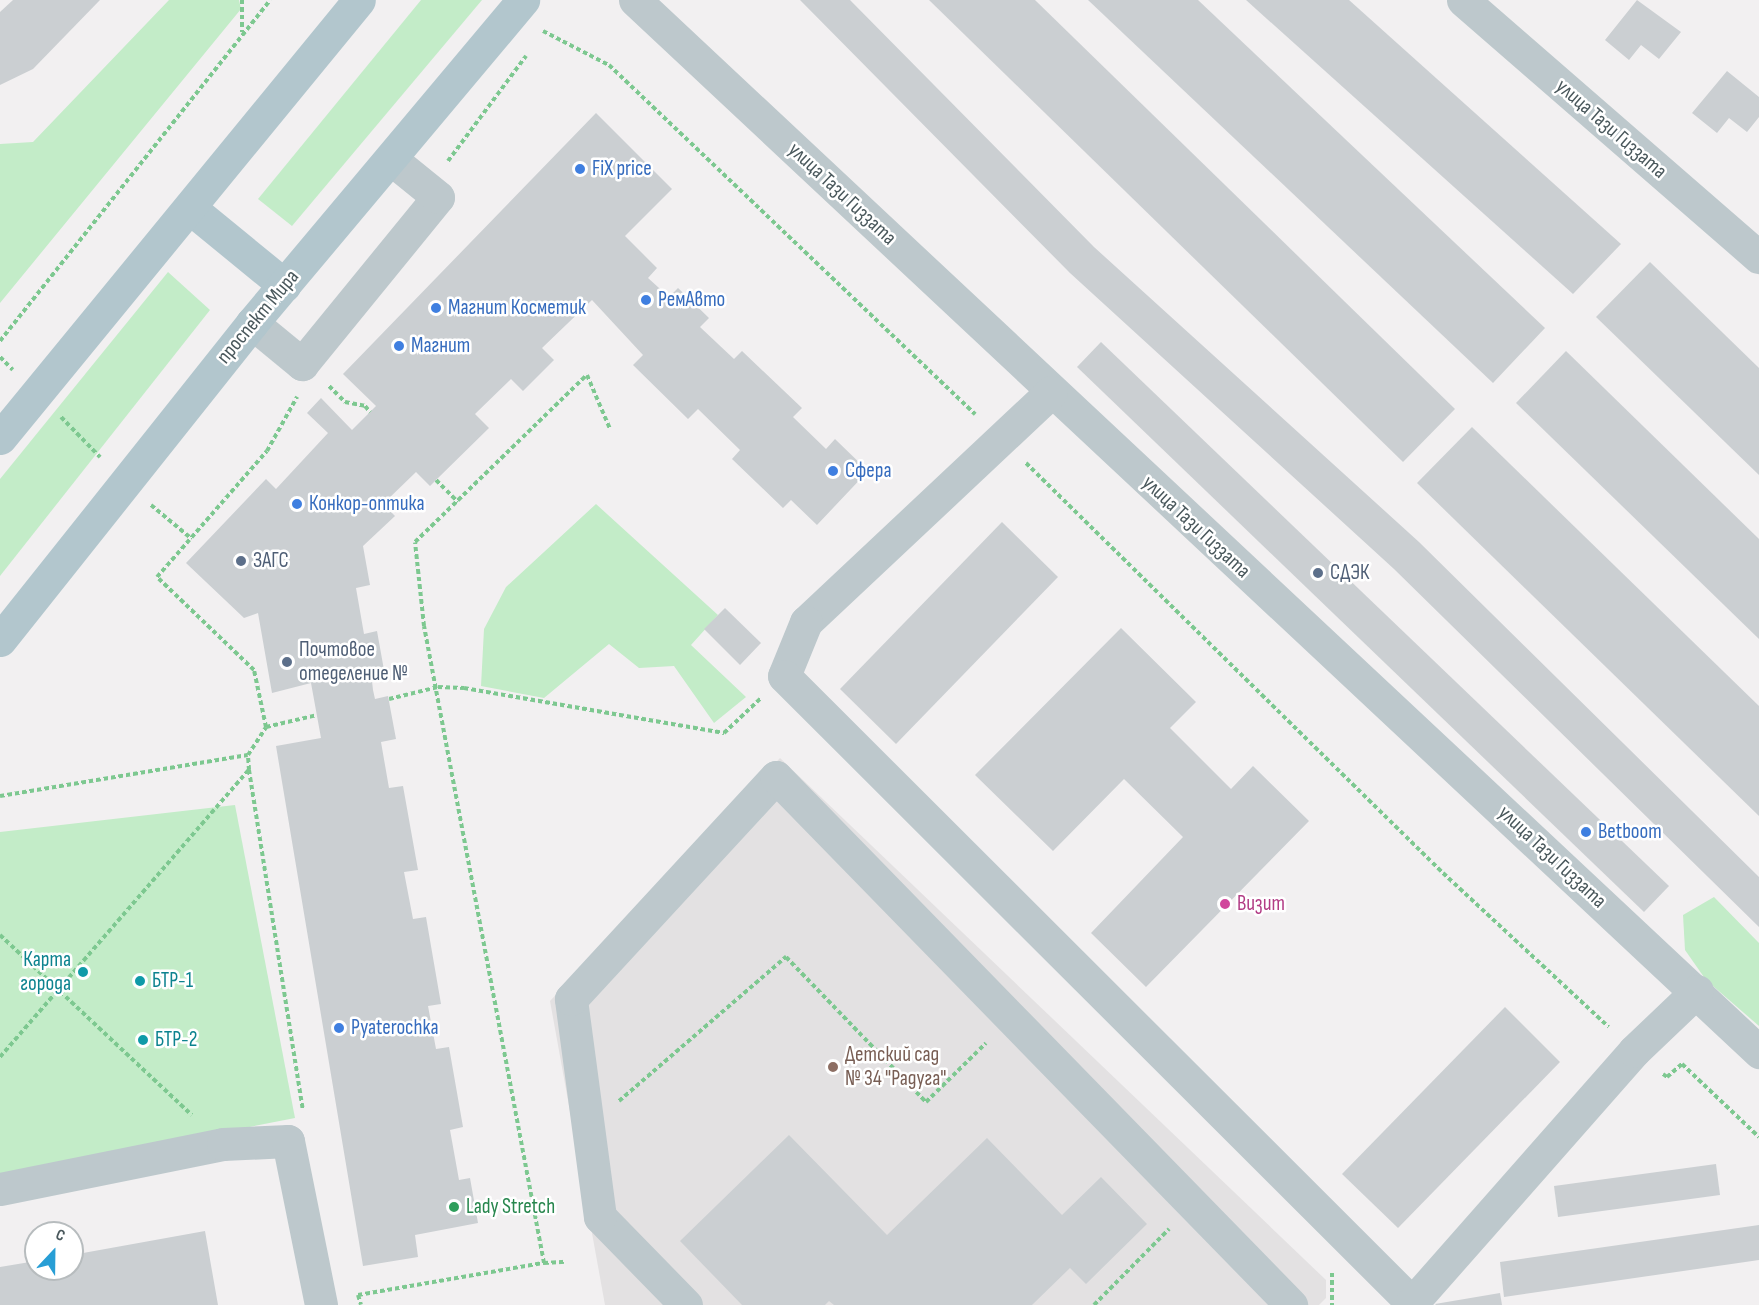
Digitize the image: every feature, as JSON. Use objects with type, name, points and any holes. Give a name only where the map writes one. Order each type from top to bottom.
[{"type":"main road","points":[[0,438],[359,0]]},
{"type":"main road","name":"проспект Мира","points":[[0,640],[252,323],[520,4]]},
{"type":"main road","points":[[190,208],[284,285]]},
{"type":"street","name":"улица Тази Гиззата","points":[[635,0],[1051,392],[1697,991],[1759,1052]]},
{"type":"street","name":"улица Тази Гиззата","points":[[1462,0],[1759,257]]},
{"type":"street","points":[[252,323],[302,364],[438,197],[391,159]]},
{"type":"street","points":[[1051,392],[806,622],[784,676],[1411,1304],[1634,1051],[1697,991]]},
{"type":"street","points":[[686,1305],[600,1217],[571,999],[776,777],[1193,1204],[1284,1303]]},
{"type":"street","points":[[0,1189],[223,1144],[288,1141],[321,1305]]},
{"type":"path","points":[[242,0],[242,33]]},
{"type":"path","points":[[0,341],[270,0]]},
{"type":"path","points":[[520,4],[544,32],[609,65],[1002,439],[1435,865],[1634,1051],[1666,1077],[1682,1064],[1759,1137]]},
{"type":"path","points":[[537,41],[544,32]]},
{"type":"path","points":[[427,188],[530,50]]},
{"type":"path","points":[[0,357],[124,482],[192,539]]},
{"type":"path","points":[[544,1263],[438,687],[424,626],[415,542],[587,375],[610,429]]},
{"type":"path","points":[[320,379],[345,402],[365,406],[370,412]]},
{"type":"path","points":[[266,727],[254,670],[157,577],[267,451],[301,391]]},
{"type":"path","points":[[436,480],[458,502]]},
{"type":"path","points":[[389,699],[438,687],[464,688],[724,733],[784,676]]},
{"type":"path","points":[[300,1092],[248,755],[266,727],[317,715]]},
{"type":"path","points":[[0,796],[248,755]]},
{"type":"path","points":[[0,1057],[249,770]]},
{"type":"path","points":[[0,935],[223,1144]]},
{"type":"path","points":[[588,1128],[786,957],[926,1102],[1012,1019]]},
{"type":"path","points":[[1094,1305],[1193,1204]]},
{"type":"path","points":[[358,1295],[544,1263],[566,1263]]},
{"type":"shaded area","name":"Детский сад № 34 \"Радуга\"","points":[[780,758],[1326,1280],[1326,1298],[1319,1305],[605,1305],[550,1001]]},
{"type":"green space","points":[[169,0],[239,0],[241,9],[0,303],[0,144],[33,142]]},
{"type":"green space","points":[[421,0],[482,0],[292,226],[258,199]]},
{"type":"green space","points":[[168,272],[210,310],[0,576],[0,479]]},
{"type":"green space","points":[[596,504],[718,615],[691,645],[746,697],[714,723],[674,666],[639,668],[609,644],[544,698],[481,686],[484,629],[506,587]]},
{"type":"green space","points":[[235,805],[295,1118],[0,1176],[0,832]]},
{"type":"green space","points":[[1714,897],[1759,943],[1759,1026],[1706,980],[1685,950],[1683,915]]},
{"type":"building","points":[[13,0],[100,0],[33,69],[0,85],[0,12]]},
{"type":"building","points":[[800,0],[850,0],[1094,247],[1419,542],[1759,877],[1759,927],[1394,569],[1070,273]]},
{"type":"building","points":[[929,0],[1035,0],[1455,409],[1403,462]]},
{"type":"building","points":[[1088,0],[1198,0],[1545,328],[1493,383]]},
{"type":"building","points":[[1246,0],[1349,0],[1621,244],[1573,294]]},
{"type":"building","points":[[1637,0],[1681,32],[1659,59],[1641,45],[1629,60],[1605,40]]},
{"type":"building","points":[[1727,71],[1759,97],[1759,117],[1747,132],[1729,118],[1717,133],[1692,113]]},
{"type":"building","points":[[596,113],[672,189],[625,236],[657,268],[648,278],[669,297],[678,288],[709,318],[700,327],[734,359],[742,351],[802,408],[793,417],[826,449],[835,439],[868,471],[817,525],[791,500],[783,508],[732,459],[740,450],[698,409],[688,419],[633,365],[643,355],[592,300],[542,348],[554,360],[523,391],[511,379],[475,414],[489,428],[430,486],[416,472],[383,504],[395,516],[363,546],[370,585],[356,588],[364,634],[377,631],[384,670],[371,672],[373,690],[375,699],[388,696],[396,739],[381,742],[389,788],[403,786],[418,870],[404,872],[413,919],[426,917],[441,1004],[428,1006],[436,1049],[449,1047],[463,1127],[450,1130],[459,1180],[470,1178],[478,1223],[415,1235],[418,1257],[363,1266],[276,746],[321,738],[311,683],[272,693],[258,613],[244,618],[186,563],[266,479],[276,489],[328,433],[307,413],[321,398],[352,430],[376,406],[343,374]]},
{"type":"building","points":[[1650,262],[1759,368],[1759,475],[1596,317]]},
{"type":"building","points":[[1101,342],[1669,886],[1644,912],[1077,367]]},
{"type":"building","points":[[1566,351],[1759,539],[1759,639],[1516,403]]},
{"type":"building","points":[[1472,427],[1759,706],[1759,816],[1417,483]]},
{"type":"building","points":[[1002,522],[1058,577],[896,744],[840,689]]},
{"type":"building","points":[[725,608],[761,643],[740,665],[704,629]]},
{"type":"building","points":[[1121,628],[1196,702],[1170,728],[1231,789],[1253,766],[1309,821],[1146,987],[1091,933],[1183,837],[1124,779],[1053,851],[975,775]]},
{"type":"building","points":[[1505,1007],[1560,1062],[1398,1228],[1342,1174]]},
{"type":"building","points":[[789,1135],[887,1235],[987,1138],[1062,1215],[1101,1177],[1147,1224],[1086,1284],[1070,1268],[1032,1305],[834,1305],[829,1301],[825,1305],[742,1305],[680,1241]]},
{"type":"building","points":[[1716,1164],[1720,1195],[1558,1217],[1554,1186]]},
{"type":"building","points":[[1759,1225],[1759,1260],[1504,1297],[1500,1262]]},
{"type":"building","points":[[205,1231],[218,1305],[0,1305],[0,1267],[24,1263],[24,1281],[84,1281],[84,1253]]},
{"type":"building","points":[[1500,1293],[1502,1305],[1435,1304]]},
{"type":"place","name":"FiX price","points":[[580,169]]},
{"type":"place","name":"РемАвто","points":[[646,300]]},
{"type":"place","name":"Магнит Косметик","points":[[436,308]]},
{"type":"place","name":"Магнит","points":[[399,346]]},
{"type":"place","name":"Сфера","points":[[833,471]]},
{"type":"place","name":"Конкор-оптика","points":[[297,504]]},
{"type":"place","name":"ЗАГС","points":[[241,561]]},
{"type":"place","name":"СДЭК","points":[[1318,573]]},
{"type":"place","name":"Почтовое отеделение №","points":[[287,662]]},
{"type":"place","name":"Betboom","points":[[1586,832]]},
{"type":"place","name":"Визит","points":[[1225,904]]},
{"type":"place","name":"Карта города","points":[[83,972]]},
{"type":"place","name":"БТР-1","points":[[140,981]]},
{"type":"place","name":"Pyaterochka","points":[[339,1028]]},
{"type":"place","name":"БТР-2","points":[[143,1040]]},
{"type":"place","name":"Детский сад № 34 \"Радуга\"","points":[[833,1067]]},
{"type":"place","name":"Lady Stretch","points":[[454,1207]]}]
